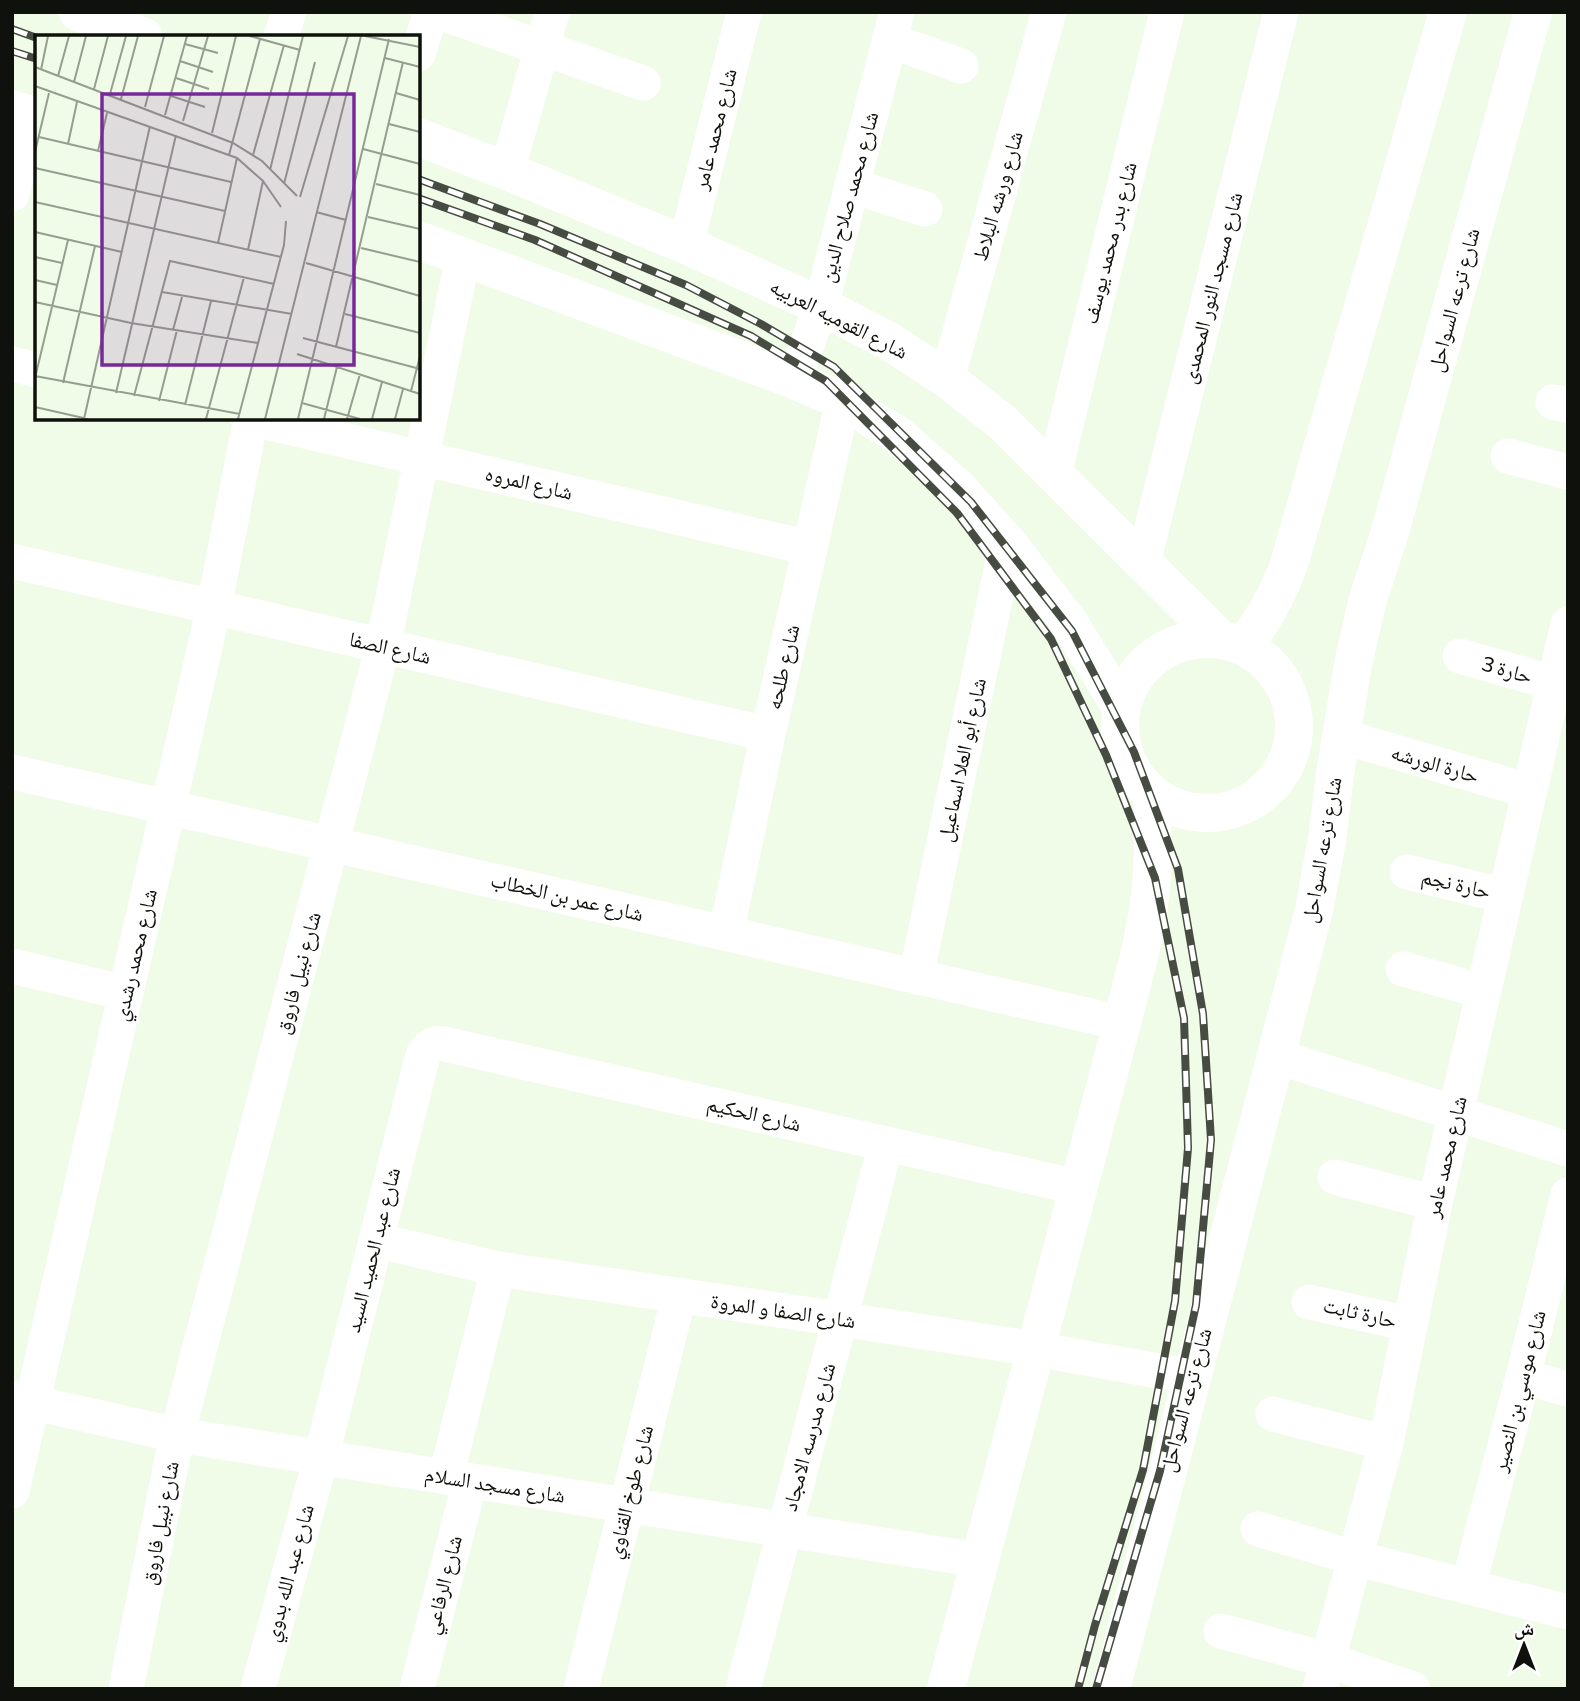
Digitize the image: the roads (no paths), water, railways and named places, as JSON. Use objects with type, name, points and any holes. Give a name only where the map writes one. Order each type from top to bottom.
[{"type":"main road","points":[[78,12],[128,26]]},
{"type":"main road","points":[[1231,643],[1258,627],[1282,584],[1290,561],[1448,12]]},
{"type":"main road","name":"شارع ترعه السواحل","points":[[1111,1689],[1314,910],[1353,665],[1367,602],[1390,532],[1533,12]]},
{"type":"main road","name":"شارع القوميه العربيه","points":[[420,138],[685,245],[821,306],[887,340],[947,379],[1002,422],[1143,563],[1231,643]]},
{"type":"main road","points":[[420,241],[794,380],[843,401],[899,436],[957,487],[1007,542],[1068,621],[1121,707]]},
{"type":"main road","points":[[1201,639],[1231,643],[1259,656],[1274,669],[1292,704],[1293,742],[1278,778],[1247,804],[1228,811],[1189,812],[1152,795],[1138,781],[1121,746],[1121,707],[1127,689],[1137,673],[1165,649],[1182,642],[1201,639]]},
{"type":"main road","points":[[1287,761],[1335,774]]},
{"type":"main road","points":[[946,1689],[1122,1023],[1147,917],[1152,887],[1152,795]]},
{"type":"street","points":[[282,35],[289,12]]},
{"type":"street","points":[[420,48],[431,12]]},
{"type":"street","points":[[439,12],[643,83]]},
{"type":"street","points":[[507,171],[552,12]]},
{"type":"street","name":"شارع محمد عامر","points":[[685,245],[744,12]]},
{"type":"street","name":"شارع ورشه البلاط","points":[[947,379],[1049,12]]},
{"type":"street","name":"شارع بدر محمد يوسف","points":[[1054,474],[1167,12]]},
{"type":"street","name":"شارع مسجد النور المحمدى","points":[[1143,563],[1281,12]]},
{"type":"street","points":[[893,26],[961,66]]},
{"type":"street","name":"شارع محمد صلاح الدين","points":[[794,380],[821,306],[893,26]]},
{"type":"street","points":[[12,194],[27,114]]},
{"type":"street","points":[[852,186],[925,209]]},
{"type":"street","name":"شارع نبيل فاروق","points":[[126,1689],[177,1435],[383,646],[463,257]]},
{"type":"street","points":[[12,364],[35,369]]},
{"type":"street","name":"شارع طلحه","points":[[726,933],[843,401]]},
{"type":"street","name":"شارع محمد رشدي","points":[[12,1491],[22,1400],[126,993],[214,607],[250,420]]},
{"type":"street","name":"شارع المروه","points":[[259,420],[810,548]]},
{"type":"street","points":[[1508,456],[1568,472]]},
{"type":"street","name":"شارع أبو العلا اسماعيل","points":[[916,976],[1007,542]]},
{"type":"street","name":"شارع الصفا","points":[[12,561],[768,734]]},
{"type":"street","name":"شارع محمد عامر","points":[[1324,1674],[1386,1443],[1482,991],[1568,624]]},
{"type":"street","name":"حارة 3","points":[[1461,656],[1554,683]]},
{"type":"street","name":"حارة الورشه","points":[[1341,736],[1529,791]]},
{"type":"street","name":"شارع عمر بن الخطاب","points":[[12,772],[1122,1023]]},
{"type":"street","name":"حارة نجم","points":[[1406,872],[1505,896]]},
{"type":"street","points":[[12,966],[126,993]]},
{"type":"street","points":[[1403,969],[1482,991]]},
{"type":"street","name":"شارع الحكيم","points":[[431,1045],[444,1044],[1077,1187]]},
{"type":"street","name":"شارع عبد الحميد السيد","points":[[321,1458],[423,1055],[431,1045]]},
{"type":"street","points":[[1275,1056],[1568,1149]]},
{"type":"street","name":"شارع مدرسه الامجاد","points":[[743,1689],[886,1144]]},
{"type":"street","points":[[1335,1177],[1435,1203]]},
{"type":"street","name":"شارع موسي بن النصير","points":[[1468,1587],[1568,1195]]},
{"type":"street","name":"شارع الصفا و المروة","points":[[376,1240],[498,1269],[1035,1349],[1192,1377]]},
{"type":"street","name":"شارع الرفاعي","points":[[417,1689],[498,1269]]},
{"type":"street","name":"شارع طوخ القناوي","points":[[581,1689],[679,1296]]},
{"type":"street","name":"حارة ثابت","points":[[1309,1302],[1410,1324]]},
{"type":"street","points":[[1523,1377],[1568,1389]]},
{"type":"street","name":"شارع مسجد السلام","points":[[22,1400],[177,1435],[979,1560]]},
{"type":"street","points":[[1273,1414],[1386,1443]]},
{"type":"street","name":"شارع عبد الله بدوي","points":[[258,1689],[321,1458]]},
{"type":"street","points":[[1258,1530],[1355,1558],[1568,1612]]},
{"type":"street","points":[[1221,1631],[1324,1674],[1413,1689]]},
{"type":"railway","points":[[12,29],[35,37]]},
{"type":"railway","points":[[12,51],[35,58]]},
{"type":"railway","points":[[420,180],[540,224],[686,285],[761,324],[834,367],[971,502],[1072,631],[1134,752],[1178,869],[1203,1014],[1211,1140],[1196,1305],[1160,1471],[1096,1689]]},
{"type":"railway","points":[[420,199],[535,240],[751,336],[826,381],[957,513],[1051,639],[1106,755],[1155,878],[1184,1018],[1188,1148],[1175,1301],[1143,1470],[1078,1689]]}]
